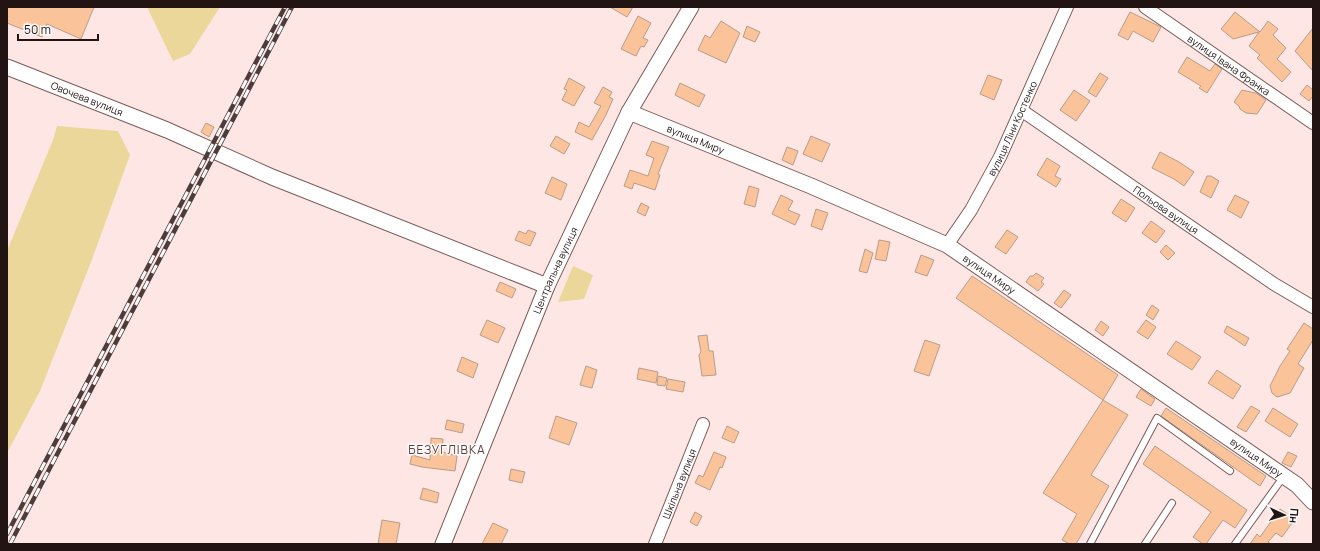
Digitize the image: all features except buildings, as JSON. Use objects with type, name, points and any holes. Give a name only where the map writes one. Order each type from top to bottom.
[{"type":"street","name":"Центральна вулиця","points":[[443,544],[547,286],[629,112],[691,7]]},
{"type":"street","name":"вулиця Ліни Костенко","points":[[947,245],[971,210],[1000,157],[1067,7]]},
{"type":"street","name":"вулиця Івана Франка","points":[[1145,7],[1313,123]]},
{"type":"street","name":"Овочева вулиця","points":[[7,67],[167,130],[272,177],[547,286]]},
{"type":"street","name":"Польова вулиця","points":[[1021,110],[1274,284],[1313,307]]},
{"type":"street","name":"вулиця Миру","points":[[629,112],[810,186],[947,245],[1297,485],[1313,502]]},
{"type":"street","name":"Шкільна вулиця","points":[[655,544],[703,424]]},
{"type":"lane","points":[[1090,544],[1157,418],[1230,471]]},
{"type":"lane","points":[[1235,544],[1284,476]]},
{"type":"lane","points":[[1145,544],[1172,503]]},
{"type":"shaded area","points":[[147,7],[220,7],[190,54],[173,61]]},
{"type":"shaded area","points":[[57,126],[118,131],[130,155],[91,262],[40,391],[7,453],[7,251],[53,140]]},
{"type":"shaded area","points":[[573,266],[593,275],[584,299],[558,302]]},
{"type":"railway","points":[[7,534],[285,7]]},
{"type":"railway","points":[[10,544],[292,7]]},
{"type":"district","name":"БЕЗУГЛІВКА","points":[[447,449]]}]
